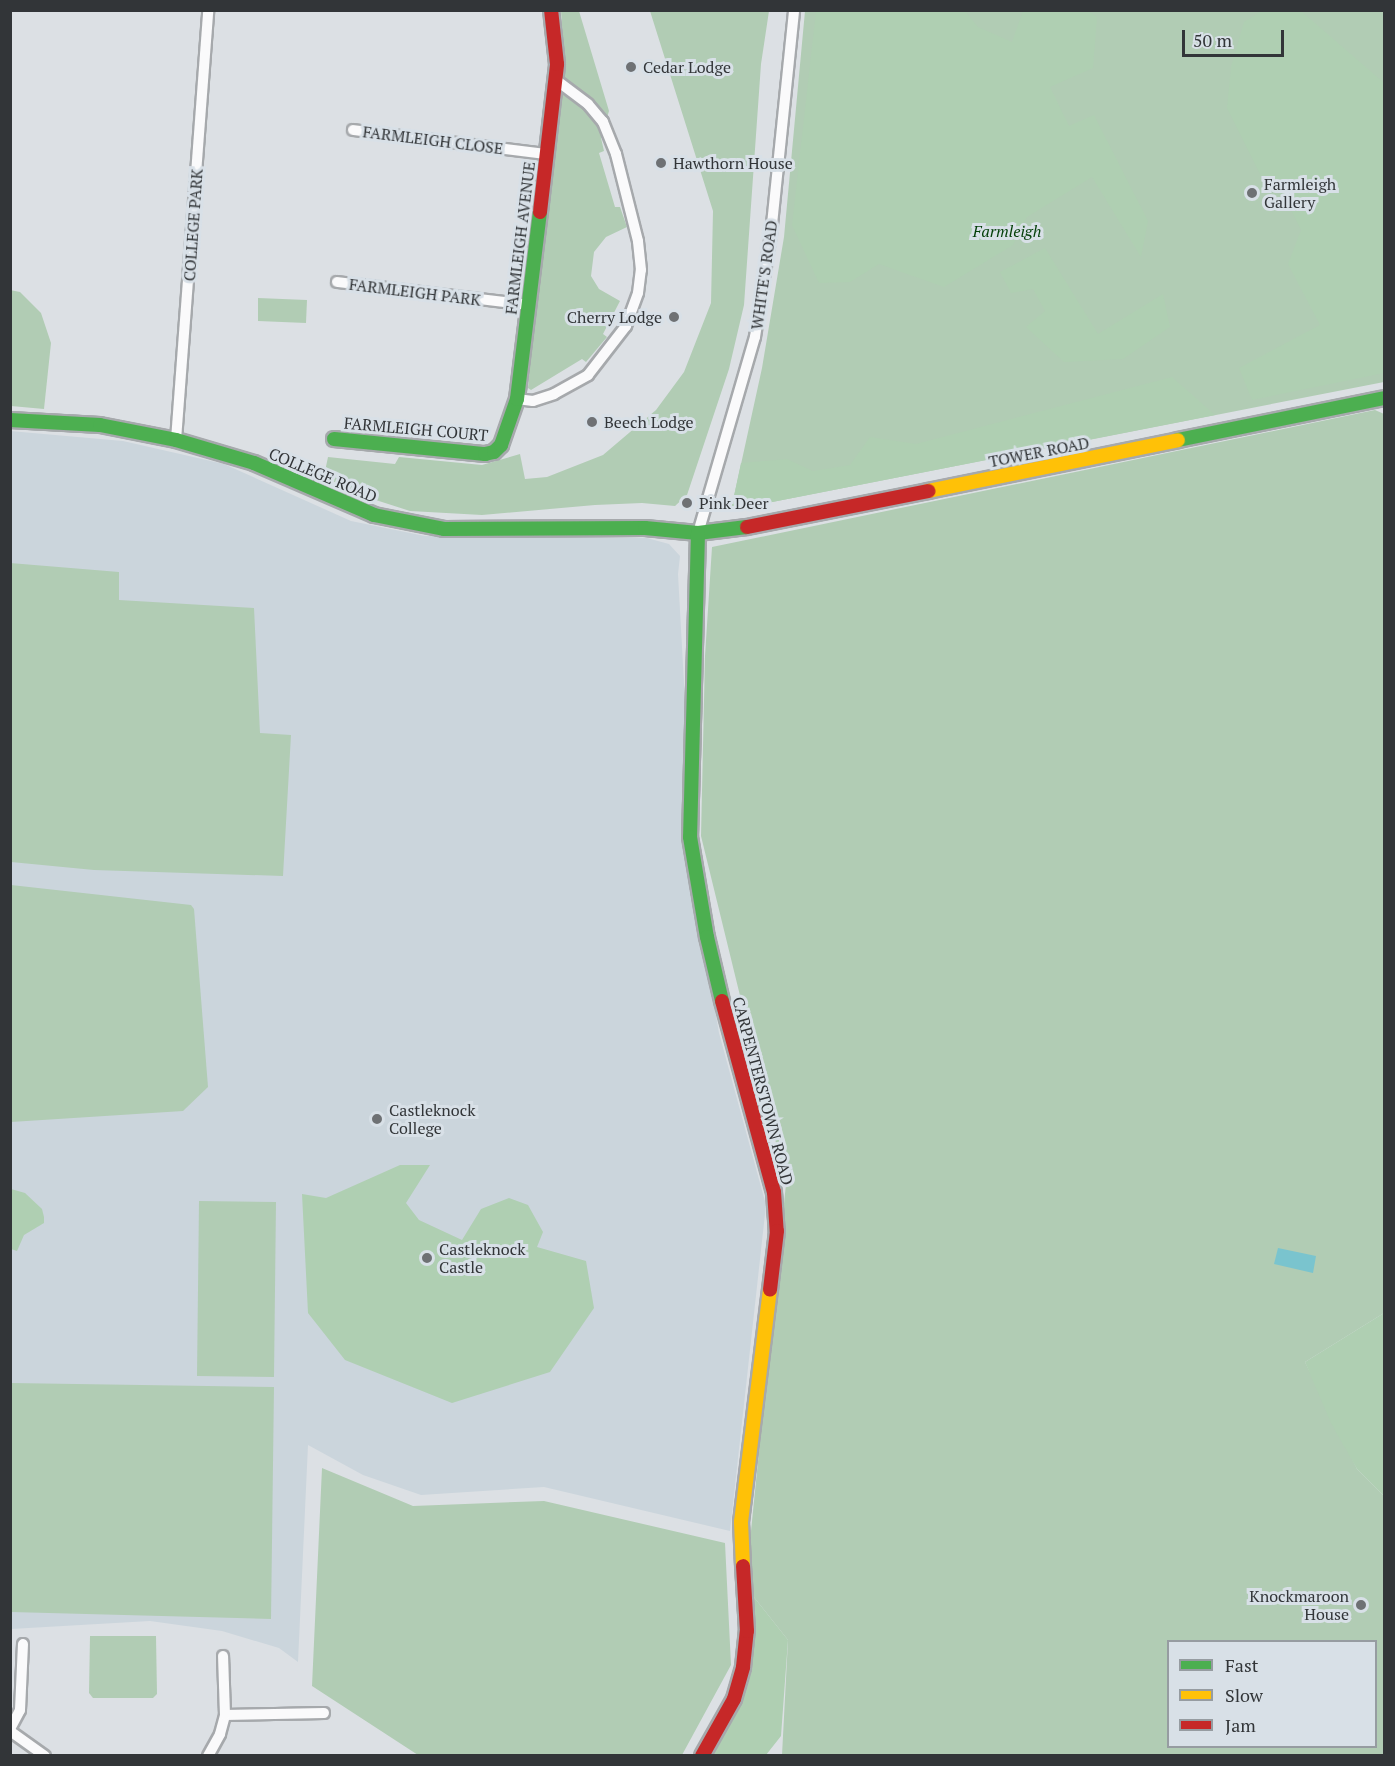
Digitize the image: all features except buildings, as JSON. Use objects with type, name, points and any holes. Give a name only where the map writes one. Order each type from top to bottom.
[{"type":"street","name":"COLLEGE PARK","points":[[176,440],[208,10]]},
{"type":"street","name":"FARMLEIGH AVENUE","points":[[494,452],[501,446],[517,399],[556,80],[557,64],[552,36],[552,10]]},
{"type":"street","name":"WHITE'S ROAD","points":[[698,533],[755,337],[771,234],[794,10]]},
{"type":"street","points":[[517,399],[533,401],[554,394],[588,375],[626,326],[638,293],[641,270],[639,241],[616,154],[603,122],[588,104],[556,80]]},
{"type":"street","name":"FARMLEIGH CLOSE","points":[[353,130],[547,154]]},
{"type":"street","name":"FARMLEIGH PARK","points":[[337,282],[529,305]]},
{"type":"street","name":"TOWER ROAD","points":[[698,533],[725,532],[1384,398]]},
{"type":"street","name":"COLLEGE ROAD","points":[[10,420],[100,425],[176,440],[254,463],[344,504],[405,523],[444,529],[635,528],[698,533]]},
{"type":"street","name":"FARMLEIGH COURT","points":[[334,439],[485,454],[494,452]]},
{"type":"street","name":"CARPENTERSTOWN ROAD","points":[[698,533],[698,642],[690,837],[719,992],[743,1088],[774,1192],[777,1230],[752,1413],[741,1522],[747,1631],[743,1667],[734,1699],[717,1733],[702,1755]]},
{"type":"street","points":[[23,1644],[20,1710],[10,1730],[45,1755]]},
{"type":"street","points":[[208,1755],[220,1734],[225,1715],[223,1656]]},
{"type":"street","points":[[225,1715],[324,1713]]},
{"type":"shaded area","name":"Castleknock College","points":[[10,431],[123,441],[224,464],[351,521],[425,536],[647,538],[669,544],[680,556],[678,574],[686,720],[686,842],[719,1033],[766,1205],[730,1531],[544,1487],[421,1495],[363,1475],[308,1445],[298,1662],[279,1648],[222,1631],[150,1621],[11,1629]]},
{"type":"green space","points":[[1263,10],[1301,11],[1384,83],[1384,373],[1252,400],[1239,368],[1320,325],[1288,264],[1301,230],[1280,188],[1261,176],[1227,108],[1231,67],[1244,22]]},
{"type":"green space","points":[[561,11],[579,11],[609,111],[601,138],[604,151],[599,153],[615,207],[620,207],[627,227],[606,237],[594,252],[591,276],[599,289],[620,301],[603,334],[607,337],[586,362],[582,359],[531,390],[528,388],[534,319],[565,68]]},
{"type":"green space","points":[[650,11],[769,11],[761,64],[744,305],[729,369],[687,495],[675,506],[642,503],[595,505],[482,515],[410,511],[354,493],[324,476],[328,457],[395,464],[399,457],[482,465],[520,454],[525,479],[547,477],[603,455],[656,410],[684,372],[711,303],[713,211]]},
{"type":"green space","name":"Farmleigh","points":[[805,11],[1384,11],[1384,382],[731,510],[762,368],[784,237]]},
{"type":"green space","points":[[816,11],[965,11],[978,27],[1012,42],[1023,11],[1088,11],[1097,17],[1093,68],[1050,87],[1069,126],[1094,115],[1148,221],[1141,257],[1092,177],[1027,217],[1013,245],[944,287],[879,264],[850,282],[819,283],[792,225]]},
{"type":"green space","points":[[1045,248],[1098,334],[1163,294],[1170,327],[1123,359],[1064,362],[1026,327],[1045,311],[1033,289],[1011,293],[1000,272]]},
{"type":"green space","points":[[10,290],[20,292],[41,313],[51,343],[44,409],[11,406]]},
{"type":"green space","points":[[258,298],[307,300],[306,323],[258,321]]},
{"type":"green space","points":[[1172,377],[1215,415],[731,510],[741,463],[787,459],[813,471],[850,465],[870,437],[916,444]]},
{"type":"green space","points":[[1375,410],[1384,414],[1384,1313],[1305,1362],[1357,1469],[1384,1496],[1384,1755],[782,1755],[788,1640],[749,1591],[751,1531],[786,1184],[701,836],[705,656],[712,547]]},
{"type":"green space","points":[[10,563],[119,572],[119,600],[254,608],[260,733],[291,735],[283,876],[94,870],[11,862]]},
{"type":"green space","points":[[11,885],[191,905],[194,909],[208,1087],[183,1111],[11,1122]]},
{"type":"green space","points":[[400,1165],[430,1165],[406,1203],[419,1220],[462,1240],[481,1209],[509,1198],[528,1205],[543,1232],[537,1247],[586,1261],[594,1308],[550,1372],[452,1403],[345,1360],[308,1313],[302,1194],[326,1198]]},
{"type":"green space","points":[[11,1189],[25,1193],[42,1209],[44,1217],[44,1223],[24,1235],[17,1251],[11,1249]]},
{"type":"green space","points":[[199,1201],[276,1202],[274,1377],[197,1376]]},
{"type":"green space","points":[[1384,1313],[1384,1496],[1357,1469],[1331,1423],[1305,1362]]},
{"type":"green space","points":[[11,1383],[274,1387],[271,1619],[11,1612]]},
{"type":"green space","points":[[322,1468],[413,1506],[544,1501],[725,1543],[731,1665],[682,1755],[418,1755],[312,1686]]},
{"type":"green space","points":[[749,1591],[788,1640],[781,1736],[766,1755],[710,1756],[723,1737],[739,1700]]},
{"type":"green space","points":[[90,1636],[156,1636],[157,1694],[153,1698],[93,1698],[89,1693]]},
{"type":"water","points":[[1278,1248],[1316,1256],[1313,1273],[1274,1264]]},
{"type":"traffic: fast","points":[[334,439],[485,454],[494,452],[501,445],[517,399],[540,212]]},
{"type":"traffic: fast","points":[[1178,440],[1384,398]]},
{"type":"traffic: fast","points":[[10,420],[100,425],[176,440],[254,463],[374,515],[444,529],[645,528],[698,533],[747,527]]},
{"type":"traffic: fast","points":[[698,533],[690,837],[707,937],[722,1001]]},
{"type":"traffic: slow","points":[[928,491],[1178,440]]},
{"type":"traffic: slow","points":[[743,1566],[741,1522],[770,1290]]},
{"type":"traffic: jam","points":[[540,212],[557,64],[551,10]]},
{"type":"traffic: jam","points":[[747,527],[928,491]]},
{"type":"traffic: jam","points":[[722,1001],[774,1192],[777,1231],[770,1290]]},
{"type":"traffic: jam","points":[[702,1756],[734,1699],[743,1667],[747,1631],[743,1566]]},
{"type":"place","name":"Cedar Lodge","points":[[631,67]]},
{"type":"place","name":"Hawthorn House","points":[[661,163]]},
{"type":"place","name":"Farmleigh Gallery","points":[[1252,193]]},
{"type":"place","name":"Cherry Lodge","points":[[674,317]]},
{"type":"place","name":"Beech Lodge","points":[[592,422]]},
{"type":"place","name":"Pink Deer","points":[[687,503]]},
{"type":"place","name":"Castleknock College","points":[[377,1119]]},
{"type":"place","name":"Castleknock Castle","points":[[427,1258]]},
{"type":"place","name":"Knockmaroon House","points":[[1361,1605]]}]
